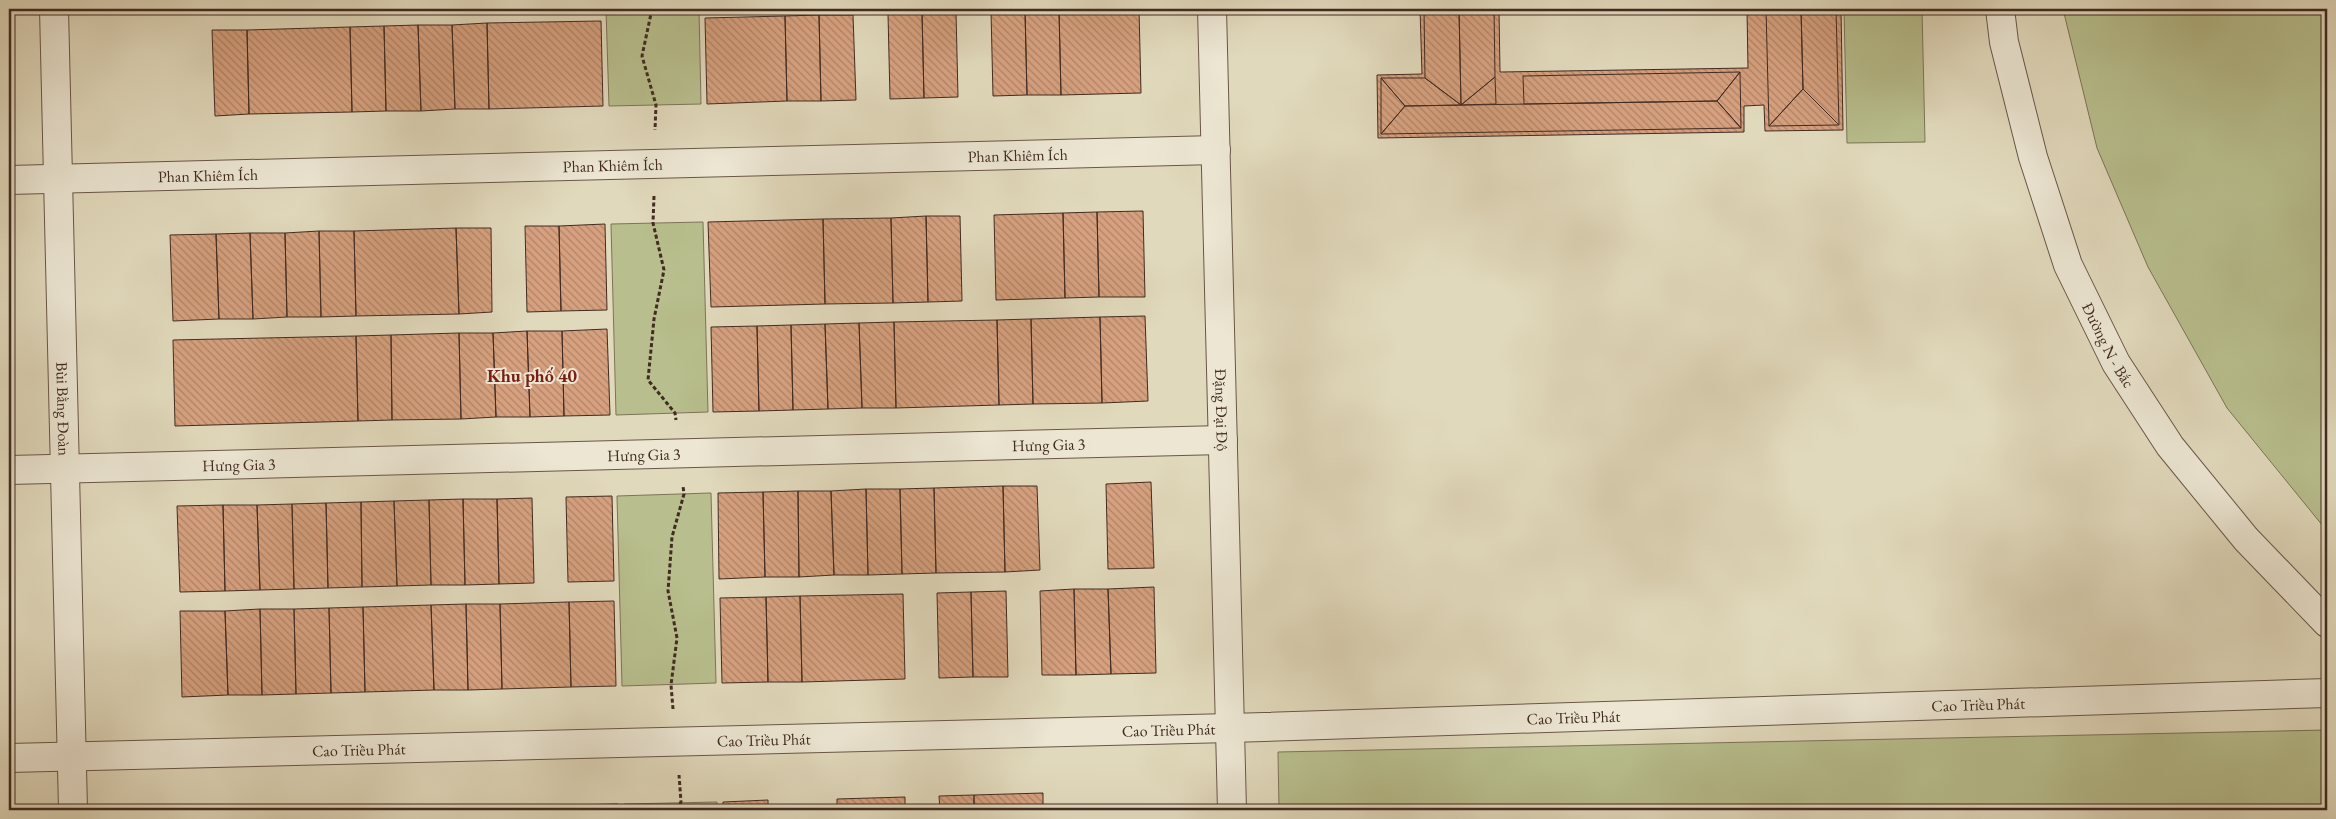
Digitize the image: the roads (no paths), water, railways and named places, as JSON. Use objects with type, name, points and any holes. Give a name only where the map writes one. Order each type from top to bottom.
[{"type":"street","name":"Bùi Bằng Đoàn","points":[[54,9],[73,810]]},
{"type":"street","name":"Đặng Đại Độ","points":[[1212,9],[1232,810]]},
{"type":"street","name":"Đường N - Bắc","points":[[2000,9],[2004,42],[2033,157],[2068,265],[2116,363],[2170,446],[2246,539],[2327,623]]},
{"type":"street","name":"Phan Khiêm Ích","points":[[9,180],[1216,150]]},
{"type":"street","name":"Hưng Gia 3","points":[[9,470],[1223,440]]},
{"type":"street","name":"Cao Triều Phát","points":[[9,758],[1230,728],[2327,693]]},
{"type":"district","name":"Khu phố 40","points":[[532,376]]}]
